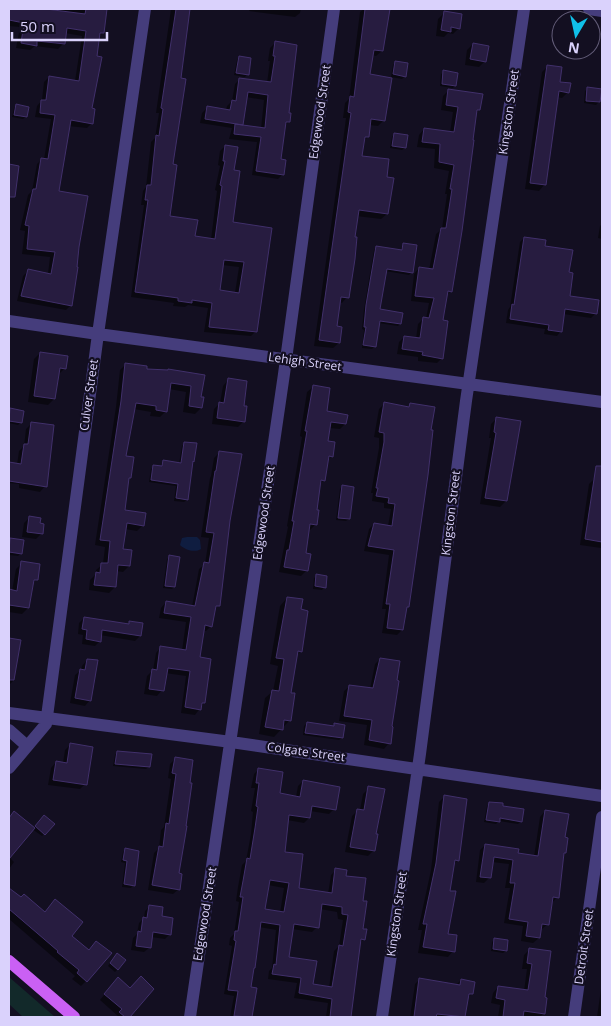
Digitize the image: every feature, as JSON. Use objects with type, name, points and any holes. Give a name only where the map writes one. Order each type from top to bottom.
[{"type":"main road","points":[[9,961],[74,1017]]},
{"type":"street","name":"Culver Street","points":[[9,768],[46,724],[98,334],[145,9]]},
{"type":"street","name":"Edgewood Street","points":[[190,1017],[286,359],[334,9]]},
{"type":"street","name":"Kingston Street","points":[[382,1017],[418,768],[468,384],[524,9]]},
{"type":"street","points":[[589,9],[602,11]]},
{"type":"street","name":"Lehigh Street","points":[[9,321],[602,402]]},
{"type":"street","name":"Colgate Street","points":[[9,713],[418,768],[602,796]]},
{"type":"street","points":[[9,730],[27,746]]},
{"type":"street","name":"Detroit Street","points":[[574,1017],[602,817]]},
{"type":"green space","points":[[9,977],[55,1017],[23,1017],[9,1004]]},
{"type":"water","points":[[197,537],[200,540],[201,549],[196,551],[190,550],[180,545],[182,538]]},
{"type":"building","points":[[9,9],[46,9],[85,14],[86,9],[107,9],[104,33],[100,33],[97,56],[102,57],[92,108],[95,109],[93,124],[71,120],[59,191],[88,196],[79,247],[72,306],[21,296],[28,269],[51,274],[55,252],[27,249],[29,226],[25,225],[33,189],[36,189],[41,158],[48,159],[55,115],[40,113],[41,100],[46,100],[49,76],[79,81],[86,31],[67,28],[65,44],[37,41],[37,46],[21,43],[24,23],[9,20]]},
{"type":"building","points":[[176,9],[190,9],[181,78],[186,79],[173,164],[177,165],[170,216],[198,220],[195,236],[215,239],[222,186],[220,185],[225,161],[223,161],[225,145],[238,147],[234,170],[240,171],[233,222],[272,228],[257,332],[209,327],[212,303],[192,300],[192,303],[178,301],[178,298],[135,292],[148,200],[145,200],[147,185],[151,185],[156,135],[159,136],[163,109],[161,108]],"holes":[[[224,260],[244,262],[239,293],[220,290]]]},
{"type":"building","points":[[365,9],[390,9],[383,51],[374,50],[370,74],[392,78],[385,121],[371,119],[369,137],[365,137],[362,156],[389,159],[387,177],[394,178],[388,214],[359,210],[355,237],[357,237],[355,259],[349,298],[341,297],[337,326],[342,327],[340,343],[319,340],[351,113],[348,112],[350,96],[354,97]]},
{"type":"building","points":[[444,11],[462,14],[460,29],[451,27],[451,32],[441,30]]},
{"type":"building","points":[[275,41],[297,45],[289,113],[291,113],[290,122],[286,122],[281,159],[286,160],[284,175],[256,171],[261,137],[234,134],[235,124],[265,128],[268,95],[248,92],[243,125],[205,119],[207,106],[230,110],[232,100],[236,101],[239,78],[271,82]]},
{"type":"building","points":[[473,43],[489,46],[486,62],[470,59]]},
{"type":"building","points":[[239,56],[251,58],[249,75],[236,73]]},
{"type":"building","points":[[395,61],[408,63],[406,77],[393,74]]},
{"type":"building","points":[[547,65],[562,67],[560,82],[571,83],[569,93],[559,91],[546,185],[530,183]]},
{"type":"building","points":[[443,70],[458,73],[456,86],[442,84]]},
{"type":"building","points":[[587,87],[602,89],[600,102],[586,101]]},
{"type":"building","points":[[448,89],[483,94],[480,110],[477,110],[462,231],[452,292],[448,291],[443,320],[448,321],[443,359],[422,355],[423,352],[402,349],[404,336],[420,338],[423,317],[429,318],[434,298],[415,296],[419,267],[433,269],[441,228],[446,228],[454,165],[439,162],[440,144],[422,142],[424,128],[454,132],[458,107],[446,105]]},
{"type":"building","points":[[16,104],[29,107],[27,117],[14,115]]},
{"type":"building","points":[[394,133],[408,135],[406,148],[392,146]]},
{"type":"building","points":[[9,164],[19,166],[15,197],[9,197]]},
{"type":"building","points":[[524,237],[546,240],[545,246],[573,250],[569,272],[573,273],[570,296],[599,300],[597,314],[565,309],[562,332],[548,330],[549,325],[510,319],[512,304],[514,305]]},
{"type":"building","points":[[403,243],[417,245],[413,273],[387,269],[380,309],[403,313],[401,324],[380,321],[376,347],[363,345],[366,327],[364,327],[366,305],[376,246],[402,250]]},
{"type":"building","points":[[40,352],[68,356],[66,369],[60,368],[55,399],[34,396]]},
{"type":"building","points":[[125,363],[147,366],[147,369],[168,369],[205,375],[201,397],[204,397],[202,408],[189,406],[191,386],[171,383],[167,412],[156,410],[156,406],[136,403],[126,456],[134,457],[125,510],[146,513],[144,526],[127,523],[123,549],[132,550],[130,566],[118,565],[116,587],[94,585],[96,572],[100,573],[101,563],[108,563],[110,541],[100,540]]},
{"type":"building","points":[[228,378],[247,381],[244,406],[247,406],[245,422],[217,418],[219,402],[224,403]]},
{"type":"building","points":[[313,385],[330,388],[327,411],[348,415],[346,424],[331,422],[328,441],[335,442],[333,457],[329,456],[325,481],[321,480],[317,525],[310,524],[306,553],[311,554],[308,571],[284,567],[294,521],[292,521]]},
{"type":"building","points":[[384,402],[409,407],[410,403],[435,407],[431,430],[433,430],[428,475],[409,607],[407,607],[403,630],[387,628],[390,604],[386,604],[394,550],[368,546],[374,523],[392,526],[395,504],[388,503],[389,498],[376,496],[384,442],[384,433],[379,432]]},
{"type":"building","points":[[10,408],[24,411],[22,423],[9,421]]},
{"type":"building","points":[[496,417],[521,421],[507,501],[485,498],[496,433],[494,432]]},
{"type":"building","points":[[31,422],[54,425],[47,487],[9,481],[9,462],[21,464],[24,444],[28,444]]},
{"type":"building","points":[[184,442],[197,443],[188,500],[176,498],[178,484],[151,480],[153,465],[162,466],[163,460],[181,463]]},
{"type":"building","points":[[219,451],[242,454],[230,521],[220,606],[216,606],[212,627],[205,625],[200,657],[211,659],[205,703],[202,703],[201,710],[185,707],[190,671],[168,668],[164,691],[149,689],[152,669],[157,670],[160,646],[186,650],[191,617],[164,613],[166,601],[195,606],[204,562],[209,563],[214,533],[206,532]]},
{"type":"building","points":[[596,466],[602,466],[602,542],[585,539]]},
{"type":"building","points":[[342,485],[354,487],[350,519],[338,518]]},
{"type":"building","points":[[29,516],[41,518],[40,523],[44,524],[43,534],[27,532]]},
{"type":"building","points":[[10,538],[24,540],[22,554],[9,552]]},
{"type":"building","points":[[169,555],[180,557],[175,587],[165,586]]},
{"type":"building","points":[[21,561],[40,564],[38,580],[34,580],[29,608],[9,605],[9,589],[17,591]]},
{"type":"building","points":[[316,574],[327,576],[326,588],[315,586]]},
{"type":"building","points":[[287,597],[303,599],[301,609],[308,611],[302,652],[298,651],[291,693],[295,693],[291,721],[284,720],[283,730],[265,727],[272,690],[279,691],[284,659],[276,658]]},
{"type":"building","points":[[84,617],[129,624],[129,621],[143,623],[141,636],[102,630],[101,642],[86,639],[87,630],[82,629]]},
{"type":"building","points":[[9,638],[21,640],[14,680],[9,680]]},
{"type":"building","points":[[380,658],[400,661],[391,744],[369,740],[372,720],[344,716],[349,685],[373,688]]},
{"type":"building","points":[[87,659],[98,660],[91,701],[75,698],[80,669],[85,670]]},
{"type":"building","points":[[307,722],[334,726],[334,723],[345,725],[343,738],[305,733]]},
{"type":"building","points":[[70,743],[93,747],[87,785],[53,780],[56,761],[67,763]]},
{"type":"building","points":[[117,751],[152,754],[150,767],[115,764]]},
{"type":"building","points":[[175,757],[193,760],[187,826],[179,873],[182,874],[180,890],[152,885],[159,846],[163,847],[166,823],[169,824],[176,774],[172,773]]},
{"type":"building","points":[[258,768],[283,772],[280,793],[300,797],[303,780],[340,787],[336,810],[312,806],[310,818],[289,815],[285,852],[303,854],[299,888],[332,893],[335,868],[347,870],[346,876],[366,878],[363,901],[367,901],[363,929],[367,929],[365,940],[361,939],[351,1017],[330,1017],[332,999],[299,993],[301,978],[272,974],[274,964],[276,965],[280,925],[261,922],[251,987],[257,988],[252,1017],[234,1016],[238,991],[228,990],[236,941],[234,940],[235,931],[238,931],[243,897],[240,897],[247,858],[250,859],[258,807],[256,806],[259,783],[256,783]],"holes":[[[270,880],[289,883],[284,912],[265,909]],[[322,904],[342,907],[342,914],[348,915],[343,946],[339,945],[332,987],[313,984],[317,961],[289,957],[294,924],[319,928]]]},
{"type":"building","points":[[368,786],[385,789],[376,834],[378,834],[375,851],[350,847],[357,809],[364,810]]},
{"type":"building","points":[[444,795],[467,799],[459,861],[455,860],[450,891],[456,891],[448,934],[457,935],[455,952],[423,947],[427,924],[423,924],[436,863]]},
{"type":"building","points":[[489,802],[503,803],[503,806],[524,809],[522,822],[500,818],[500,822],[486,820]]},
{"type":"building","points":[[545,810],[569,814],[565,837],[568,838],[566,853],[564,853],[559,898],[553,897],[549,925],[542,924],[540,938],[526,936],[528,922],[509,919],[515,883],[510,883],[513,860],[494,857],[491,878],[480,877],[485,844],[519,849],[518,853],[538,856]]},
{"type":"building","points":[[14,811],[35,828],[9,859],[9,818]]},
{"type":"building","points":[[44,815],[55,824],[45,835],[35,826]]},
{"type":"building","points":[[125,848],[139,851],[135,886],[124,884],[127,861],[123,860]]},
{"type":"building","points":[[9,888],[21,897],[24,894],[45,912],[55,899],[83,922],[72,936],[89,950],[96,941],[112,953],[87,982],[77,973],[79,970],[9,909]]},
{"type":"building","points":[[149,905],[163,907],[162,916],[173,918],[171,935],[153,932],[151,948],[136,946],[138,931],[141,932],[143,917],[147,918]]},
{"type":"building","points":[[494,938],[508,940],[507,951],[493,949]]},
{"type":"building","points":[[529,948],[551,951],[545,997],[547,998],[545,1014],[524,1011],[523,1017],[503,1017],[505,1000],[496,998],[498,986],[528,990],[532,964],[527,963]]},
{"type":"building","points":[[117,953],[126,960],[118,970],[110,963]]},
{"type":"building","points":[[141,976],[154,989],[130,1017],[125,1017],[119,1012],[122,1009],[104,994],[118,977],[130,988]]},
{"type":"building","points":[[419,978],[460,985],[461,979],[475,982],[473,994],[469,994],[465,1017],[437,1014],[436,1017],[414,1017]]}]
